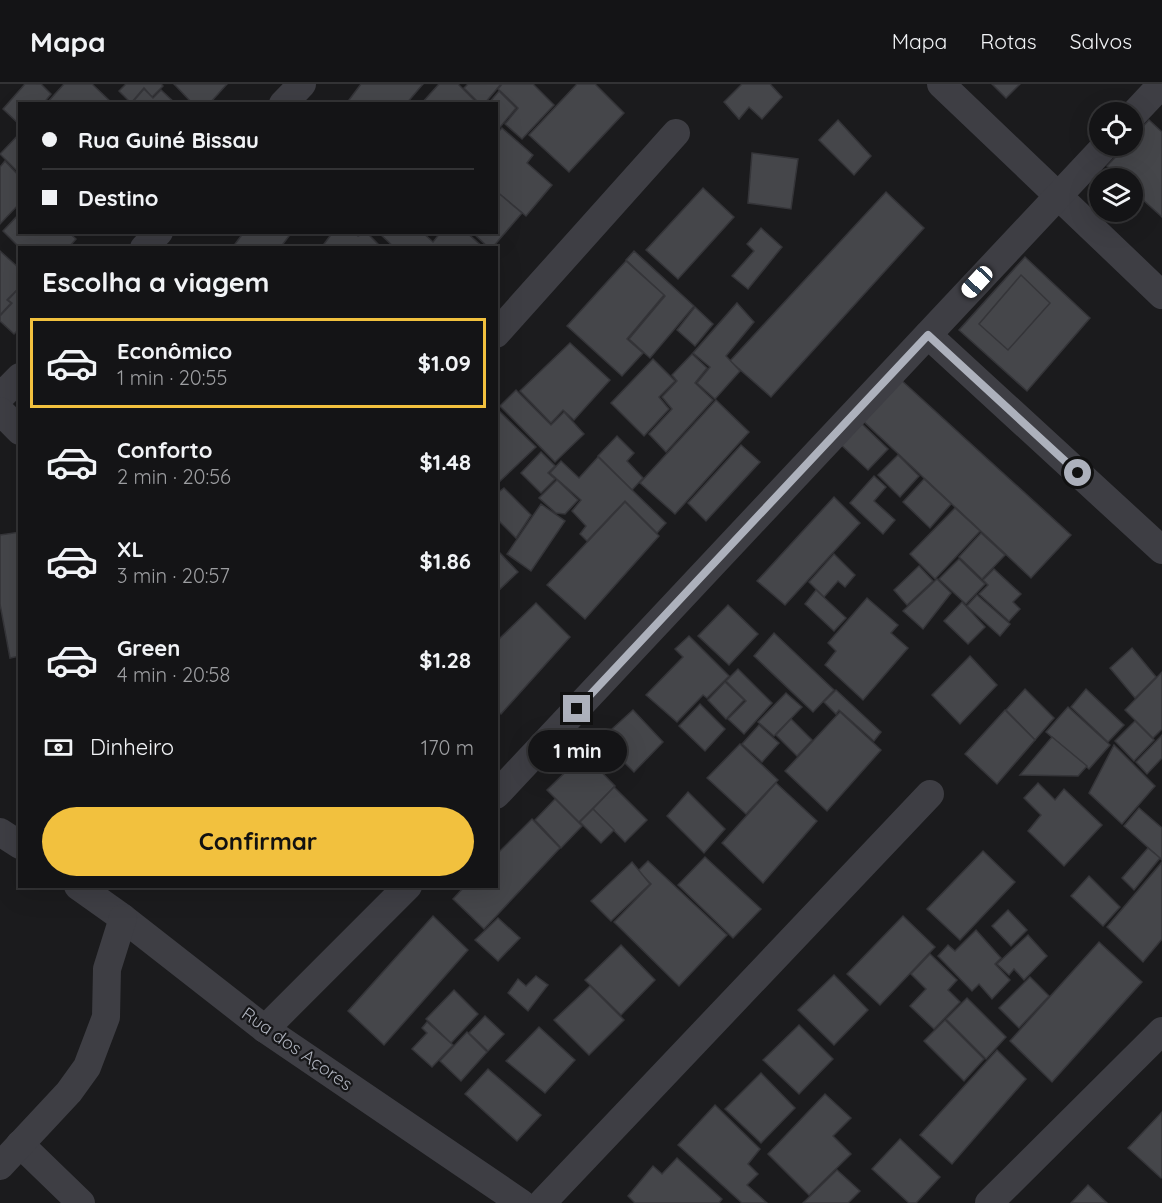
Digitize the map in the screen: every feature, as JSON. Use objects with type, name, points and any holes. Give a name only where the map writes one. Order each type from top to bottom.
[{"type":"street","points":[[285,102],[302,84]]},
{"type":"street","points":[[941,84],[1162,295]]},
{"type":"street","points":[[1143,104],[1162,84]]},
{"type":"street","points":[[498,332],[676,133]]},
{"type":"street","points":[[498,793],[1096,156]]},
{"type":"street","points":[[146,246],[157,234]]},
{"type":"street","points":[[928,335],[1162,550]]},
{"type":"street","points":[[0,397],[18,379]]},
{"type":"street","points":[[0,411],[18,428]]},
{"type":"street","points":[[542,1203],[930,794]]},
{"type":"street","points":[[0,832],[18,845]]},
{"type":"street","name":"Rua dos Açores","points":[[81,888],[123,918],[265,1029],[521,1203]]},
{"type":"street","points":[[265,1029],[406,888]]},
{"type":"street","points":[[0,1166],[69,1092],[91,1059],[106,1017],[107,969],[123,918]]},
{"type":"street","points":[[989,1203],[1162,1031]]},
{"type":"street","points":[[20,1144],[81,1203]]},
{"type":"building","points":[[25,84],[41,84],[51,94],[45,102],[18,102],[18,123],[3,109]]},
{"type":"building","points":[[64,84],[92,84],[111,102],[48,102]]},
{"type":"building","points":[[126,84],[161,84],[163,86],[152,97],[144,88],[132,102],[119,91]]},
{"type":"building","points":[[174,84],[227,84],[211,102],[191,102]]},
{"type":"building","points":[[361,84],[423,84],[408,102],[348,102]]},
{"type":"building","points":[[439,84],[458,84],[476,102],[423,102]]},
{"type":"building","points":[[468,84],[501,84],[486,102],[478,102],[464,88]]},
{"type":"building","points":[[502,84],[533,84],[554,105],[522,139],[505,124],[518,108],[498,89]]},
{"type":"building","points":[[577,84],[595,84],[624,113],[569,172],[529,135]]},
{"type":"building","points":[[742,84],[770,84],[782,97],[762,119],[749,107],[739,119],[724,102]]},
{"type":"building","points":[[992,84],[1020,84],[1006,98]]},
{"type":"building","points":[[144,89],[153,98],[161,90],[174,102],[133,102]]},
{"type":"building","points":[[499,91],[516,108],[498,130],[498,102],[490,102]]},
{"type":"building","points":[[838,120],[871,156],[854,175],[819,140]]},
{"type":"building","points":[[1149,120],[1162,132],[1162,217],[1143,200],[1143,168],[1109,168],[1107,166],[1116,156],[1143,156],[1143,126]]},
{"type":"building","points":[[502,128],[533,155],[527,163],[552,185],[526,216],[498,193],[498,132]]},
{"type":"building","points":[[18,135],[18,172],[0,154]]},
{"type":"building","points":[[752,153],[798,159],[791,209],[748,203]]},
{"type":"building","points":[[5,161],[18,175],[18,205],[0,224],[0,167]]},
{"type":"building","points":[[703,188],[734,217],[678,279],[646,250]]},
{"type":"building","points":[[886,192],[924,228],[771,397],[730,361]]},
{"type":"building","points":[[498,193],[522,213],[494,246],[487,246],[474,234],[498,234]]},
{"type":"building","points":[[18,215],[18,234],[70,234],[76,239],[70,246],[18,246],[3,231]]},
{"type":"building","points":[[761,228],[782,247],[748,289],[732,276],[754,251],[747,244]]},
{"type":"building","points":[[242,234],[290,234],[282,246],[234,246]]},
{"type":"building","points":[[332,234],[356,234],[358,236],[368,234],[380,246],[326,246],[324,244]]},
{"type":"building","points":[[380,234],[424,234],[433,242],[439,234],[468,234],[482,246],[393,246]]},
{"type":"building","points":[[0,251],[18,267],[18,289],[7,300],[11,303],[0,315]]},
{"type":"building","points":[[634,251],[694,306],[650,358],[629,339],[665,296],[626,260]]},
{"type":"building","points":[[1025,257],[1090,318],[1027,391],[959,330]]},
{"type":"building","points":[[626,261],[664,295],[627,339],[643,353],[622,376],[567,326]]},
{"type":"building","points":[[1021,275],[1050,303],[1008,350],[979,324]]},
{"type":"building","points":[[18,289],[18,330],[14,334],[0,321],[0,316],[12,303],[8,300]]},
{"type":"building","points":[[737,303],[754,322],[726,356],[740,371],[715,399],[697,383],[710,367],[693,353]]},
{"type":"building","points":[[695,307],[713,324],[695,346],[677,330]]},
{"type":"building","points":[[570,343],[610,380],[574,420],[563,410],[551,423],[520,391]]},
{"type":"building","points":[[692,354],[707,368],[695,383],[713,400],[666,452],[649,434],[672,409],[662,397],[677,381],[672,375]]},
{"type":"building","points":[[653,359],[675,381],[659,397],[669,409],[644,436],[611,403]]},
{"type":"building","points":[[900,379],[1071,535],[1031,578],[862,420]]},
{"type":"building","points":[[516,390],[551,425],[564,412],[584,434],[555,462],[500,406]]},
{"type":"building","points":[[716,400],[749,432],[675,514],[640,483]]},
{"type":"building","points":[[498,410],[536,447],[498,483]]},
{"type":"building","points":[[859,421],[888,449],[868,470],[838,442]]},
{"type":"building","points":[[617,436],[634,453],[627,461],[643,478],[632,490],[598,456]]},
{"type":"building","points":[[741,445],[760,462],[706,521],[688,503]]},
{"type":"building","points":[[541,452],[555,466],[548,473],[555,479],[541,493],[521,473]]},
{"type":"building","points":[[898,455],[919,476],[900,497],[878,475]]},
{"type":"building","points":[[598,457],[666,523],[657,533],[625,501],[587,541],[580,534],[586,526],[572,511],[581,500],[550,473],[561,461],[579,478]]},
{"type":"building","points":[[874,476],[886,487],[874,501],[895,520],[883,534],[850,503]]},
{"type":"building","points":[[924,479],[951,504],[930,528],[903,502]]},
{"type":"building","points":[[557,480],[578,500],[565,514],[556,513],[539,498]]},
{"type":"building","points":[[504,488],[531,515],[516,538],[498,522],[498,492]]},
{"type":"building","points":[[834,497],[860,523],[785,605],[757,581]]},
{"type":"building","points":[[625,502],[659,536],[585,619],[547,585]]},
{"type":"building","points":[[541,504],[565,521],[531,571],[507,554]]},
{"type":"building","points":[[955,508],[980,531],[935,579],[910,554]]},
{"type":"building","points":[[18,532],[18,656],[10,658],[0,604],[0,535]]},
{"type":"building","points":[[981,533],[1005,555],[982,579],[959,557]]},
{"type":"building","points":[[500,553],[518,572],[498,591],[498,554]]},
{"type":"building","points":[[834,554],[855,575],[845,587],[838,581],[824,597],[809,582]]},
{"type":"building","points":[[959,559],[985,584],[966,604],[939,579]]},
{"type":"building","points":[[919,566],[933,581],[907,605],[894,590]]},
{"type":"building","points":[[994,569],[1021,594],[1013,602],[1020,609],[1009,621],[979,594],[988,585],[983,580]]},
{"type":"building","points":[[937,579],[951,593],[923,629],[903,611]]},
{"type":"building","points":[[816,590],[846,618],[834,631],[805,604]]},
{"type":"building","points":[[977,595],[1010,624],[1000,636],[967,606]]},
{"type":"building","points":[[867,598],[898,625],[891,633],[908,648],[863,700],[825,665],[836,651],[828,643]]},
{"type":"building","points":[[962,602],[985,627],[968,644],[944,621]]},
{"type":"building","points":[[536,603],[570,637],[501,714],[498,712],[498,640]]},
{"type":"building","points":[[728,605],[758,634],[729,665],[698,636]]},
{"type":"building","points":[[774,633],[834,690],[813,712],[754,656]]},
{"type":"building","points":[[689,636],[729,676],[707,698],[703,695],[677,722],[646,695],[683,657],[675,649]]},
{"type":"building","points":[[1132,648],[1156,677],[1135,698],[1110,668]]},
{"type":"building","points":[[970,656],[997,685],[960,724],[932,695]]},
{"type":"building","points":[[738,669],[772,703],[744,734],[728,719],[746,701],[726,681]]},
{"type":"building","points":[[1162,672],[1162,729],[1153,738],[1125,710]]},
{"type":"building","points":[[725,682],[744,700],[726,719],[708,700]]},
{"type":"building","points":[[1025,689],[1054,718],[1035,740],[1006,710]]},
{"type":"building","points":[[1086,689],[1124,725],[1108,742],[1071,707]]},
{"type":"building","points":[[836,690],[881,732],[874,741],[839,710],[836,714],[824,702]]},
{"type":"building","points":[[786,693],[802,707],[774,736],[758,722]]},
{"type":"building","points":[[700,704],[725,729],[705,751],[679,726]]},
{"type":"building","points":[[1068,707],[1110,745],[1089,769],[1046,732]]},
{"type":"building","points":[[633,710],[663,742],[634,772],[601,739]]},
{"type":"building","points":[[1005,710],[1035,740],[997,784],[965,754]]},
{"type":"building","points":[[840,712],[881,750],[827,811],[785,771]]},
{"type":"building","points":[[791,719],[812,740],[797,756],[776,735]]},
{"type":"building","points":[[1135,721],[1154,740],[1134,761],[1115,741]]},
{"type":"building","points":[[759,725],[779,743],[762,762],[742,744]]},
{"type":"building","points":[[1162,735],[1162,758],[1147,774],[1136,762]]},
{"type":"building","points":[[1052,737],[1087,766],[1078,776],[1020,775]]},
{"type":"building","points":[[740,744],[778,780],[746,814],[707,778]]},
{"type":"building","points":[[1114,745],[1155,786],[1122,824],[1089,793]]},
{"type":"building","points":[[584,754],[615,786],[579,822],[547,790]]},
{"type":"building","points":[[776,783],[817,821],[763,883],[722,843]]},
{"type":"building","points":[[1038,783],[1055,800],[1064,789],[1102,825],[1064,866],[1028,831],[1041,815],[1024,798]]},
{"type":"building","points":[[614,787],[647,820],[625,842],[593,809]]},
{"type":"building","points":[[688,792],[725,829],[704,853],[667,816]]},
{"type":"building","points":[[555,799],[582,826],[561,848],[535,820]]},
{"type":"building","points":[[1139,808],[1162,828],[1162,860],[1124,826]]},
{"type":"building","points":[[593,809],[614,830],[601,843],[580,822]]},
{"type":"building","points":[[532,819],[560,848],[484,929],[453,899],[463,888],[498,888],[498,853]]},
{"type":"building","points":[[1148,848],[1160,858],[1134,890],[1122,878]]},
{"type":"building","points":[[983,851],[1015,882],[960,940],[927,909]]},
{"type":"building","points":[[705,857],[761,909],[733,938],[678,885]]},
{"type":"building","points":[[648,861],[727,935],[679,986],[614,922],[651,884],[638,871]]},
{"type":"building","points":[[632,862],[650,884],[611,921],[591,901]]},
{"type":"building","points":[[1162,862],[1162,939],[1143,962],[1107,927]]},
{"type":"building","points":[[1089,876],[1120,907],[1103,926],[1071,896]]},
{"type":"building","points":[[1008,910],[1027,930],[1011,946],[992,926]]},
{"type":"building","points":[[433,916],[468,950],[384,1045],[348,1011]]},
{"type":"building","points":[[903,916],[935,947],[880,1005],[847,974]]},
{"type":"building","points":[[498,918],[520,938],[498,961],[475,940]]},
{"type":"building","points":[[976,930],[1001,958],[995,964],[1010,980],[992,999],[979,984],[972,991],[938,956],[948,945],[955,951]]},
{"type":"building","points":[[1028,935],[1047,956],[1024,980],[1014,969],[1009,975],[997,964]]},
{"type":"building","points":[[1099,942],[1142,982],[1052,1082],[1010,1041]]},
{"type":"building","points":[[621,945],[655,980],[621,1015],[585,980]]},
{"type":"building","points":[[930,954],[957,980],[948,990],[960,1002],[934,1029],[910,1006],[926,989],[911,974]]},
{"type":"building","points":[[834,975],[868,1010],[834,1045],[798,1010]]},
{"type":"building","points":[[536,976],[548,985],[528,1011],[508,993],[518,979],[526,986]]},
{"type":"building","points":[[1030,977],[1049,996],[1019,1028],[999,1008]]},
{"type":"building","points":[[590,986],[624,1020],[589,1055],[554,1020]]},
{"type":"building","points":[[454,990],[478,1014],[451,1043],[426,1019]]},
{"type":"building","points":[[967,998],[1006,1037],[986,1059],[946,1019]]},
{"type":"building","points":[[485,1016],[504,1034],[488,1051],[469,1033]]},
{"type":"building","points":[[945,1020],[984,1059],[964,1081],[924,1041]]},
{"type":"building","points":[[427,1022],[453,1045],[432,1067],[412,1049],[427,1033],[422,1028]]},
{"type":"building","points":[[799,1025],[833,1059],[799,1094],[763,1060]]},
{"type":"building","points":[[539,1027],[575,1060],[545,1093],[506,1061]]},
{"type":"building","points":[[467,1032],[487,1052],[461,1081],[440,1061]]},
{"type":"building","points":[[997,1050],[1026,1079],[952,1164],[920,1135]]},
{"type":"building","points":[[488,1069],[541,1115],[517,1141],[465,1094]]},
{"type":"building","points":[[761,1073],[795,1108],[761,1143],[725,1109]]},
{"type":"building","points":[[825,1094],[851,1118],[833,1136],[851,1154],[809,1195],[768,1154]]},
{"type":"building","points":[[715,1105],[760,1149],[748,1164],[758,1174],[747,1185],[767,1203],[742,1203],[678,1145]]},
{"type":"building","points":[[1162,1112],[1162,1177],[1161,1178],[1128,1148]]},
{"type":"building","points":[[900,1139],[940,1177],[916,1203],[909,1203],[872,1169]]},
{"type":"building","points":[[677,1158],[722,1199],[719,1203],[635,1203],[628,1196],[653,1166],[662,1174]]},
{"type":"building","points":[[837,1170],[860,1191],[848,1203],[803,1203]]},
{"type":"building","points":[[1088,1185],[1107,1203],[1071,1203]]},
{"type":"route","points":[[577,709],[928,335],[1078,473]]}]
